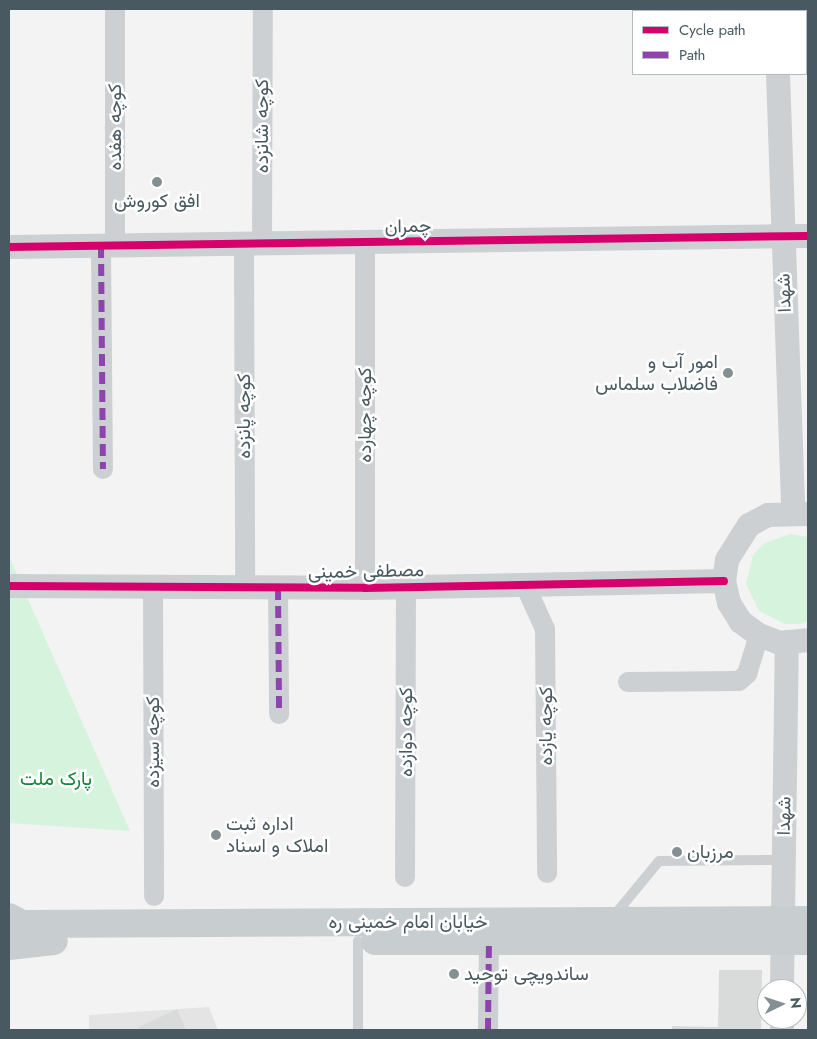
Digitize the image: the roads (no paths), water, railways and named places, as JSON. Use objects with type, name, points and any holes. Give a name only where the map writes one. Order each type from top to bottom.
[{"type":"main road","name":"خیابان امام خمینی ره","points":[[9,917],[22,924],[610,921],[791,934]]},
{"type":"main road","name":"خیابان امام خمینی ره","points":[[9,946],[24,941],[489,941],[791,934],[808,920]]},
{"type":"street","name":"کوچه هفده","points":[[103,468],[115,9]]},
{"type":"street","name":"کوچه شانزده","points":[[253,244],[263,9]]},
{"type":"street","name":"شهدا","points":[[778,75],[781,237],[801,513]]},
{"type":"street","name":"چمران","points":[[9,248],[808,236]]},
{"type":"street","name":"کوچه چهارده","points":[[365,242],[365,588]]},
{"type":"street","name":"کوچه پانزده","points":[[245,588],[253,244]]},
{"type":"street","points":[[797,641],[759,635],[741,622],[729,602],[724,581],[735,541],[749,525],[768,515],[801,513]]},
{"type":"street","name":"مصطفی خمینی","points":[[9,586],[365,588],[724,581]]},
{"type":"street","name":"کوچه یازده","points":[[525,585],[545,629],[547,872]]},
{"type":"street","name":"کوچه دوازده","points":[[405,877],[406,587]]},
{"type":"street","name":"کوچه سیزده","points":[[153,588],[154,896]]},
{"type":"street","points":[[278,588],[279,714]]},
{"type":"street","points":[[628,682],[739,681],[747,674],[759,635]]},
{"type":"street","name":"شهدا","points":[[784,979],[791,934],[783,860],[797,641]]},
{"type":"street","points":[[488,1030],[489,941]]},
{"type":"lane","points":[[610,921],[659,861],[783,860]]},
{"type":"lane","points":[[358,941],[358,1030]]},
{"type":"place","name":"افق کوروش","points":[[157,182]]},
{"type":"place","name":"امور آب و فاضلاب سلماس","points":[[728,373]]},
{"type":"place","name":"اداره ثبت املاک و اسناد","points":[[216,835]]},
{"type":"place","name":"مرزبان","points":[[677,852]]},
{"type":"place","name":"ساندویچی توحید","points":[[454,974]]},
{"type":"park label","name":"پارک ملت","points":[[56,779]]}]
